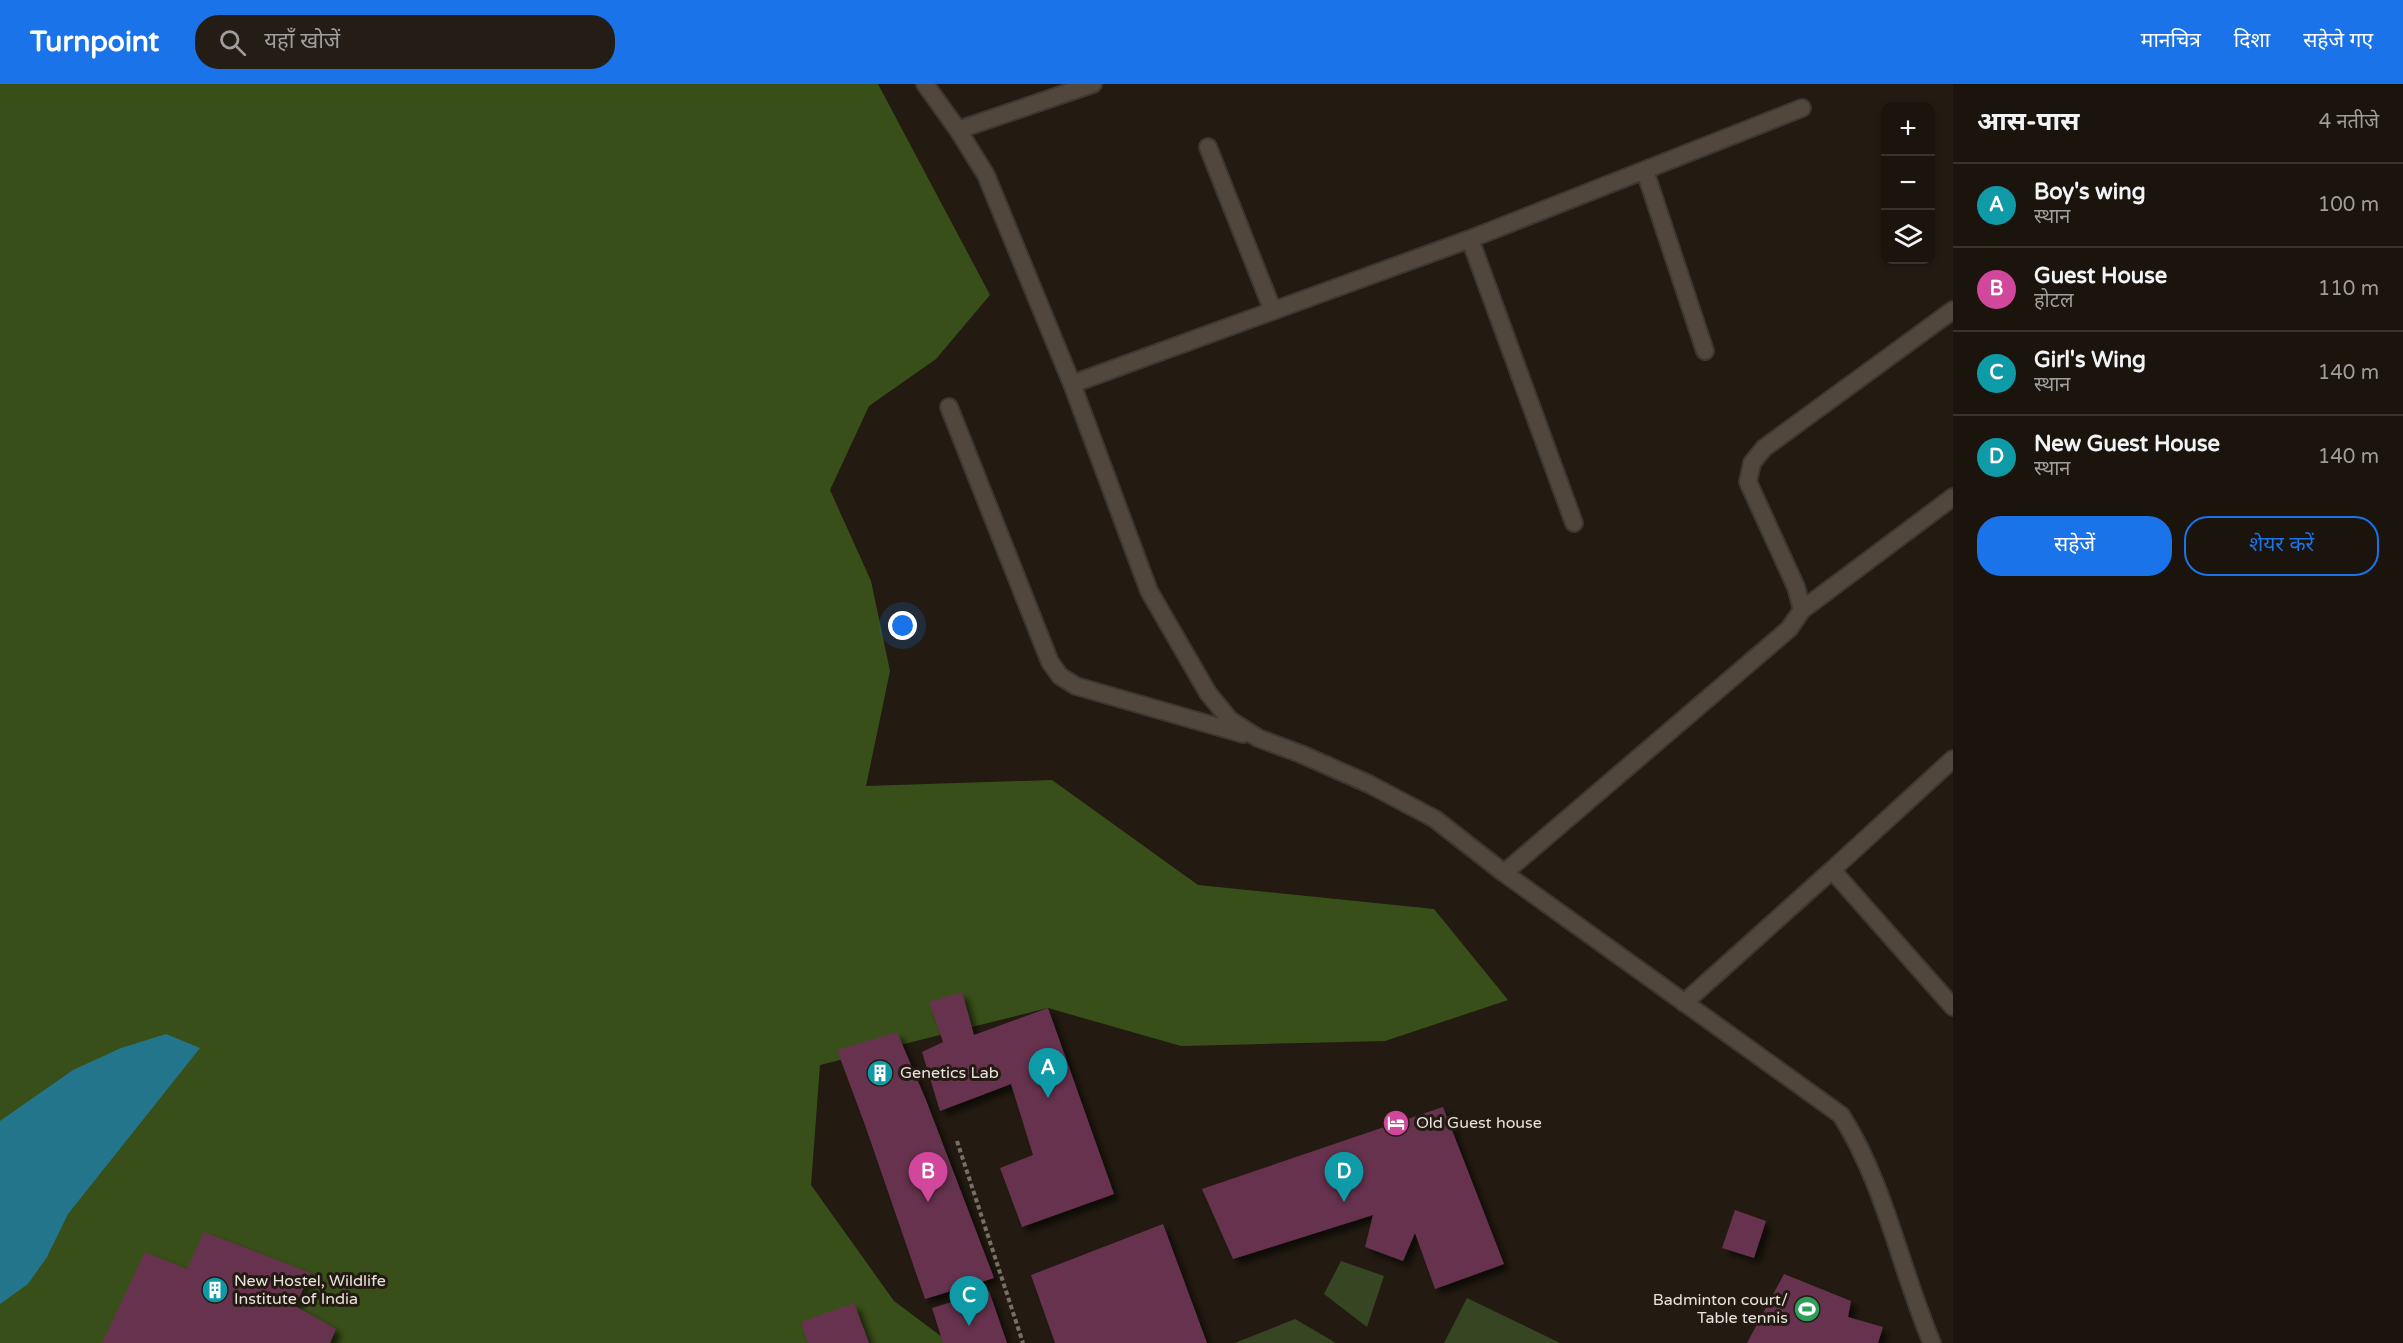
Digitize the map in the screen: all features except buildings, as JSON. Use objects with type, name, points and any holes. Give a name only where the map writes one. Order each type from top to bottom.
[{"type":"street","points":[[925,84],[986,175],[1072,384],[1149,591],[1208,693],[1230,720],[1258,738]]},
{"type":"street","points":[[958,130],[1093,84]]},
{"type":"street","points":[[1072,384],[1470,239],[1802,108]]},
{"type":"street","points":[[1208,147],[1274,311]]},
{"type":"street","points":[[1644,171],[1705,351]]},
{"type":"street","points":[[1470,239],[1574,523]]},
{"type":"street","points":[[1802,610],[1796,587],[1748,482],[1752,464],[1764,448],[1953,309]]},
{"type":"street","points":[[949,407],[1050,662],[1060,676],[1076,686],[1258,738],[1300,754],[1405,801],[1435,819],[1504,873],[1547,901],[1684,1003],[1841,1115],[1855,1137],[1872,1177],[1902,1258],[1919,1314],[1932,1343]]},
{"type":"street","points":[[1504,873],[1789,629],[1802,610],[1953,497]]},
{"type":"street","points":[[1684,1003],[1953,759]]},
{"type":"street","points":[[1832,870],[1953,1007]]},
{"type":"path","points":[[957,1141],[1023,1343]]},
{"type":"green space","points":[[0,84],[878,84],[990,295],[936,359],[869,406],[830,490],[871,581],[890,671],[866,786],[1052,780],[1198,885],[1434,909],[1508,1000],[1385,1041],[1181,1046],[1048,1008],[820,1065],[811,1185],[894,1301],[950,1343],[0,1343]]},
{"type":"green space","points":[[1341,1261],[1384,1276],[1367,1327],[1324,1294]]},
{"type":"green space","points":[[1467,1298],[1560,1343],[1444,1343]]},
{"type":"green space","points":[[1295,1319],[1336,1343],[1235,1343]]},
{"type":"water","points":[[166,1034],[200,1048],[68,1214],[47,1257],[28,1284],[0,1304],[0,1121],[73,1070],[121,1048]]},
{"type":"place","name":"Genetics Lab","points":[[880,1073]]},
{"type":"place","name":"Boy's wing","points":[[1048,1098]]},
{"type":"place","name":"Old Guest house","points":[[1396,1123]]},
{"type":"place","name":"Guest House","points":[[928,1202]]},
{"type":"place","name":"New Guest House","points":[[1344,1202]]},
{"type":"place","name":"New Hostel, Wildlife Institute of India","points":[[215,1290]]},
{"type":"place","name":"Badminton court/ Table tennis","points":[[1807,1309]]},
{"type":"place","name":"Girl's Wing","points":[[969,1326]]}]
